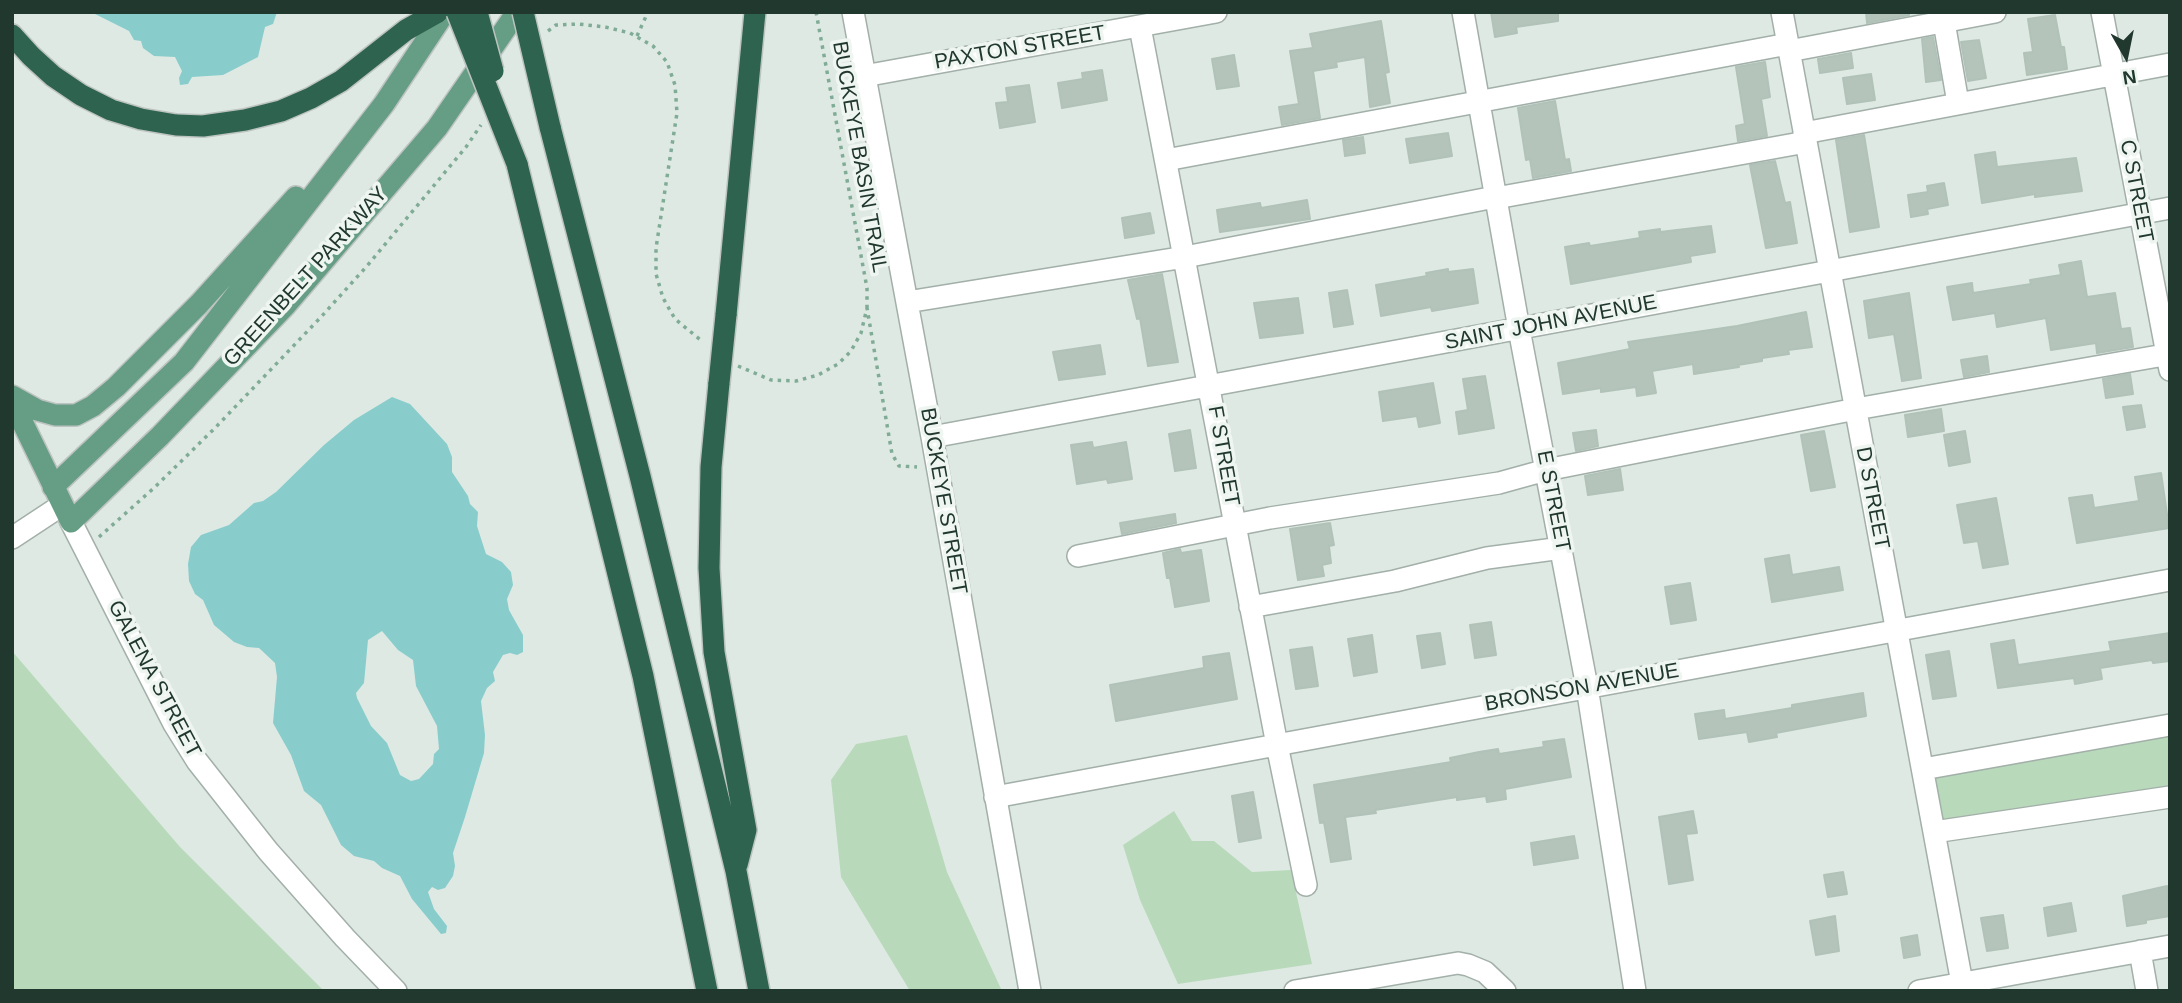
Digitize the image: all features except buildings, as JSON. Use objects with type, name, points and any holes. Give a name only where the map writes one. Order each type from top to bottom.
[{"type":"highway","points":[[12,35],[53,76],[81,95],[111,110],[141,119],[203,126],[281,111],[311,98],[359,68],[406,30],[438,12]]},
{"type":"highway","points":[[457,12],[517,164]]},
{"type":"highway","points":[[477,12],[643,676],[707,991]]},
{"type":"highway","points":[[523,12],[736,870],[759,991]]},
{"type":"highway","points":[[736,870],[746,830],[714,652],[709,568],[711,467],[757,12]]},
{"type":"main road","name":"GREENBELT PARKWAY","points":[[62,505],[184,362],[384,104],[445,12]]},
{"type":"main road","name":"GREENBELT PARKWAY","points":[[62,505],[160,436],[285,306],[437,128],[517,12]]},
{"type":"main road","points":[[12,398],[55,415],[76,415],[93,406],[116,387],[199,304],[384,104]]},
{"type":"main road","name":"GALENA STREET","points":[[12,398],[62,505]]},
{"type":"street","name":"BUCKEYE STREET","points":[[853,12],[937,463],[1030,991]]},
{"type":"street","name":"PAXTON STREET","points":[[864,76],[1216,12]]},
{"type":"street","name":"E STREET","points":[[1463,12],[1519,329],[1587,687],[1635,991]]},
{"type":"street","name":"D STREET","points":[[1782,12],[1962,983]]},
{"type":"street","points":[[1166,160],[1995,12]]},
{"type":"street","name":"C STREET","points":[[2102,12],[2169,360]]},
{"type":"street","points":[[1944,22],[1958,103]]},
{"type":"street","name":"F STREET","points":[[1140,27],[1250,607],[1306,885]]},
{"type":"street","points":[[907,302],[1185,257],[1805,137],[1958,103],[2170,64]]},
{"type":"street","name":"SAINT JOHN AVENUE","points":[[932,437],[2170,208]]},
{"type":"street","points":[[1078,556],[1235,525],[1499,483],[1546,470],[1856,409],[2169,360]]},
{"type":"street","points":[[12,538],[62,505]]},
{"type":"street","name":"GALENA STREET","points":[[62,505],[174,724],[197,761],[268,851],[396,991]]},
{"type":"street","points":[[1250,607],[1395,581],[1487,558],[1562,548]]},
{"type":"street","name":"BRONSON AVENUE","points":[[995,797],[2170,580]]},
{"type":"street","points":[[1923,769],[2170,724]]},
{"type":"street","points":[[1934,832],[2170,797]]},
{"type":"street","points":[[1919,991],[1962,983],[2008,983],[2170,946]]},
{"type":"street","points":[[2140,951],[2147,991]]},
{"type":"street","points":[[1295,991],[1458,963],[1485,972],[1505,991]]},
{"type":"path","points":[[637,36],[648,12]]},
{"type":"path","name":"BUCKEYE BASIN TRAIL","points":[[816,12],[867,288],[867,308],[892,454],[898,466],[909,468],[937,463]]},
{"type":"path","points":[[544,34],[556,25],[606,27],[637,36],[653,46],[667,62],[674,85],[677,113],[656,248],[656,274],[663,298],[675,318],[706,344]]},
{"type":"path","points":[[118,521],[244,398],[367,266],[466,147],[488,115]]},
{"type":"path","name":"BUCKEYE BASIN TRAIL","points":[[730,362],[771,380],[796,381],[818,375],[838,364],[851,351],[861,333],[867,308]]},
{"type":"green space","points":[[12,651],[180,847],[324,991],[12,991]]},
{"type":"green space","points":[[2170,731],[2170,788],[1943,827],[1934,771]]},
{"type":"green space","points":[[907,735],[947,872],[1002,991],[910,991],[841,877],[831,780],[856,744]]},
{"type":"green space","points":[[1174,811],[1192,841],[1214,841],[1252,872],[1291,870],[1312,964],[1178,984],[1140,900],[1123,845]]},
{"type":"water","points":[[91,12],[277,12],[273,24],[265,27],[258,57],[223,75],[192,77],[188,84],[180,85],[182,71],[175,57],[154,56],[143,48],[141,41],[134,40],[129,31]]},
{"type":"water","points":[[392,397],[410,404],[447,444],[452,457],[452,472],[468,496],[470,504],[478,512],[477,526],[486,554],[502,562],[511,572],[513,585],[507,599],[509,610],[523,635],[523,652],[503,655],[493,672],[495,681],[487,688],[481,701],[484,753],[453,853],[453,876],[445,888],[438,890],[432,887],[428,892],[434,909],[447,926],[446,933],[441,934],[412,899],[400,876],[374,861],[354,856],[341,845],[321,805],[304,791],[291,755],[273,723],[277,677],[275,663],[259,648],[234,642],[214,625],[203,600],[195,594],[189,581],[191,547],[201,535],[229,525],[254,503],[263,501],[276,492],[354,420]],"holes":[[[382,631],[398,650],[413,660],[416,686],[437,726],[439,749],[434,754],[433,764],[419,779],[411,781],[400,775],[387,743],[371,726],[356,693],[364,683],[368,640]]]}]
